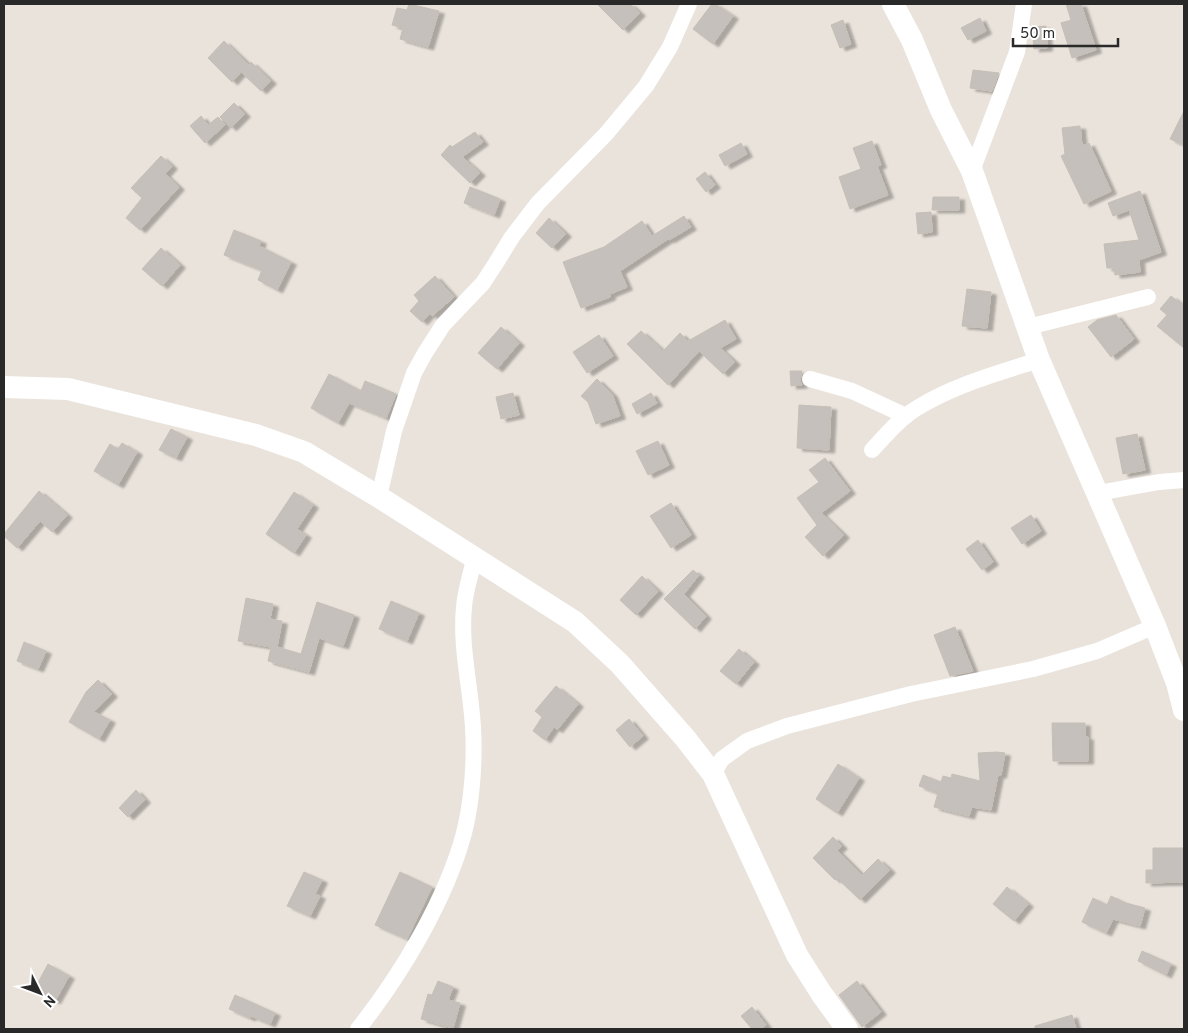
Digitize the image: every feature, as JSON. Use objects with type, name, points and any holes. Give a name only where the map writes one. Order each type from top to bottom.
[{"type":"street","points":[[379,497],[394,431],[414,373],[425,353],[443,326],[482,283],[512,236],[538,203],[606,134],[646,86],[670,47],[689,4]]},
{"type":"street","points":[[893,4],[912,40],[941,110],[972,171],[1039,360],[1155,626],[1177,683],[1184,710]]},
{"type":"street","points":[[972,171],[1017,52],[1024,4]]},
{"type":"street","points":[[1028,327],[1148,297]]},
{"type":"street","points":[[872,450],[892,428],[916,408],[947,392],[1039,360]]},
{"type":"street","points":[[810,379],[852,391],[906,416]]},
{"type":"street","points":[[4,387],[68,389],[256,435],[304,452],[379,497],[575,622],[620,664],[713,774],[797,955],[847,1029]]},
{"type":"street","points":[[1098,494],[1159,482],[1184,480]]},
{"type":"street","points":[[358,1029],[406,960],[432,914],[452,868],[464,832],[471,787],[474,746],[463,643],[464,606],[474,559]]},
{"type":"street","points":[[713,774],[722,759],[747,741],[786,726],[911,694],[1033,669],[1097,651],[1155,626]]},
{"type":"building","points":[[409,4],[439,11],[428,47],[400,39],[403,28],[392,25],[397,8],[407,10]]},
{"type":"building","points":[[597,4],[630,4],[640,13],[623,30]]},
{"type":"building","points":[[712,4],[733,16],[713,44],[693,29]]},
{"type":"building","points":[[1066,4],[1081,4],[1096,50],[1072,58],[1061,23],[1071,20]]},
{"type":"building","points":[[980,18],[986,31],[968,40],[961,28]]},
{"type":"building","points":[[843,20],[851,44],[840,48],[831,25]]},
{"type":"building","points":[[1046,26],[1047,48],[1034,49],[1032,27]]},
{"type":"building","points":[[224,41],[248,64],[232,82],[208,58]]},
{"type":"building","points":[[251,62],[271,81],[261,91],[241,72]]},
{"type":"building","points":[[973,70],[999,73],[992,91],[970,88]]},
{"type":"building","points":[[234,103],[245,114],[231,128],[220,117]]},
{"type":"building","points":[[1184,111],[1184,145],[1170,139]]},
{"type":"building","points":[[201,116],[208,125],[218,117],[225,125],[205,143],[190,126]]},
{"type":"building","points":[[1080,126],[1082,146],[1089,143],[1111,191],[1084,204],[1061,156],[1065,154],[1062,128]]},
{"type":"building","points":[[475,132],[483,142],[462,157],[480,173],[470,183],[441,155],[450,145],[452,147]]},
{"type":"building","points":[[872,141],[881,165],[877,166],[888,195],[850,209],[839,177],[861,169],[853,148]]},
{"type":"building","points":[[741,143],[747,154],[725,166],[719,155]]},
{"type":"building","points":[[161,156],[172,166],[165,174],[179,187],[140,230],[126,218],[142,198],[131,188]]},
{"type":"building","points":[[705,172],[715,185],[706,192],[696,179]]},
{"type":"building","points":[[470,187],[500,199],[494,215],[464,203]]},
{"type":"building","points":[[1140,191],[1161,252],[1139,260],[1140,272],[1115,275],[1114,268],[1107,268],[1104,244],[1139,240],[1129,210],[1113,216],[1108,203]]},
{"type":"building","points":[[933,197],[959,197],[959,210],[932,210]]},
{"type":"building","points":[[931,212],[932,232],[918,234],[916,213]]},
{"type":"building","points":[[684,216],[691,227],[668,239],[620,271],[627,287],[610,294],[610,297],[581,308],[563,262],[604,247],[642,221],[652,236]]},
{"type":"building","points":[[549,218],[566,234],[552,248],[536,233]]},
{"type":"building","points":[[234,230],[261,241],[259,246],[291,262],[277,290],[258,280],[262,270],[224,255]]},
{"type":"building","points":[[161,248],[180,265],[162,286],[142,269]]},
{"type":"building","points":[[435,276],[454,297],[432,316],[430,313],[422,322],[410,311],[419,301],[414,295]]},
{"type":"building","points":[[967,289],[991,292],[987,328],[962,326]]},
{"type":"building","points":[[1171,296],[1184,306],[1184,348],[1157,326],[1167,315],[1160,309]]},
{"type":"building","points":[[1116,315],[1134,339],[1111,357],[1088,327],[1097,320]]},
{"type":"building","points":[[725,320],[736,339],[720,348],[735,362],[723,374],[699,351],[668,385],[627,344],[641,331],[663,351],[680,333],[688,341]]},
{"type":"building","points":[[501,327],[519,343],[497,369],[478,353]]},
{"type":"building","points":[[599,335],[613,356],[587,373],[573,352]]},
{"type":"building","points":[[790,371],[802,371],[800,381],[802,385],[791,386]]},
{"type":"building","points":[[329,374],[361,391],[365,381],[396,394],[386,418],[349,403],[338,423],[311,408]]},
{"type":"building","points":[[597,379],[612,394],[620,416],[596,424],[588,402],[581,396]]},
{"type":"building","points":[[513,393],[519,415],[501,419],[496,397]]},
{"type":"building","points":[[651,393],[657,403],[637,414],[632,404]]},
{"type":"building","points":[[799,405],[831,407],[829,450],[797,448]]},
{"type":"building","points":[[171,429],[187,437],[176,458],[159,450]]},
{"type":"building","points":[[1137,434],[1145,470],[1123,474],[1116,438]]},
{"type":"building","points":[[658,441],[669,465],[648,475],[636,451]]},
{"type":"building","points":[[122,443],[137,452],[118,485],[94,471],[110,444],[118,449]]},
{"type":"building","points":[[825,458],[850,491],[821,513],[844,535],[823,556],[805,537],[817,525],[797,498],[819,482],[809,470]]},
{"type":"building","points":[[39,491],[67,515],[52,532],[40,521],[17,548],[4,534]]},
{"type":"building","points":[[294,492],[313,505],[297,529],[306,535],[294,553],[266,534]]},
{"type":"building","points":[[671,503],[691,535],[671,548],[650,516]]},
{"type":"building","points":[[1031,515],[1041,531],[1022,544],[1011,528]]},
{"type":"building","points":[[978,540],[993,562],[982,570],[966,549]]},
{"type":"building","points":[[693,570],[699,575],[684,594],[706,616],[695,629],[664,599]]},
{"type":"building","points":[[642,576],[658,591],[636,615],[620,600]]},
{"type":"building","points":[[246,598],[273,604],[270,619],[282,621],[277,647],[301,654],[317,602],[354,615],[343,646],[319,638],[309,672],[268,661],[271,647],[238,641]]},
{"type":"building","points":[[391,601],[419,613],[407,641],[379,629]]},
{"type":"building","points":[[955,627],[973,671],[950,676],[934,635]]},
{"type":"building","points":[[24,642],[46,651],[38,669],[17,661]]},
{"type":"building","points":[[739,649],[754,662],[736,684],[720,671]]},
{"type":"building","points":[[98,680],[112,694],[94,712],[110,720],[99,739],[69,722],[86,692]]},
{"type":"building","points":[[556,686],[578,704],[557,730],[554,727],[545,740],[533,731],[542,717],[535,711]]},
{"type":"building","points":[[629,719],[643,736],[630,747],[616,730]]},
{"type":"building","points":[[1052,723],[1085,723],[1085,737],[1088,737],[1088,761],[1053,761]]},
{"type":"building","points":[[978,753],[1005,753],[1001,775],[998,775],[991,810],[972,807],[969,816],[934,807],[938,793],[919,786],[923,775],[941,782],[943,776],[951,778],[952,774],[980,781]]},
{"type":"building","points":[[838,764],[859,778],[837,813],[816,799]]},
{"type":"building","points":[[136,790],[145,800],[128,817],[119,808]]},
{"type":"building","points":[[833,837],[842,846],[837,850],[862,875],[878,859],[890,870],[860,900],[837,878],[835,880],[813,858]]},
{"type":"building","points":[[1153,848],[1184,848],[1184,882],[1146,883],[1146,870],[1153,870]]},
{"type":"building","points":[[304,872],[322,880],[315,894],[320,896],[310,916],[287,906]]},
{"type":"building","points":[[400,872],[432,887],[407,939],[375,925]]},
{"type":"building","points":[[1007,887],[1028,904],[1014,921],[993,904]]},
{"type":"building","points":[[1111,896],[1126,903],[1145,908],[1140,926],[1113,919],[1106,933],[1082,922],[1093,898],[1107,905]]},
{"type":"building","points":[[1142,951],[1171,964],[1166,975],[1138,961]]},
{"type":"building","points":[[48,964],[69,976],[55,1001],[34,990]]},
{"type":"building","points":[[438,981],[453,987],[448,1000],[460,1003],[453,1028],[421,1019],[428,994],[432,995]]},
{"type":"building","points":[[857,981],[881,1012],[862,1027],[839,995]]},
{"type":"building","points":[[235,995],[275,1013],[270,1024],[229,1009]]},
{"type":"building","points":[[752,1007],[766,1025],[760,1029],[752,1029],[741,1016]]},
{"type":"building","points":[[1072,1015],[1076,1029],[1035,1029],[1035,1026]]}]
